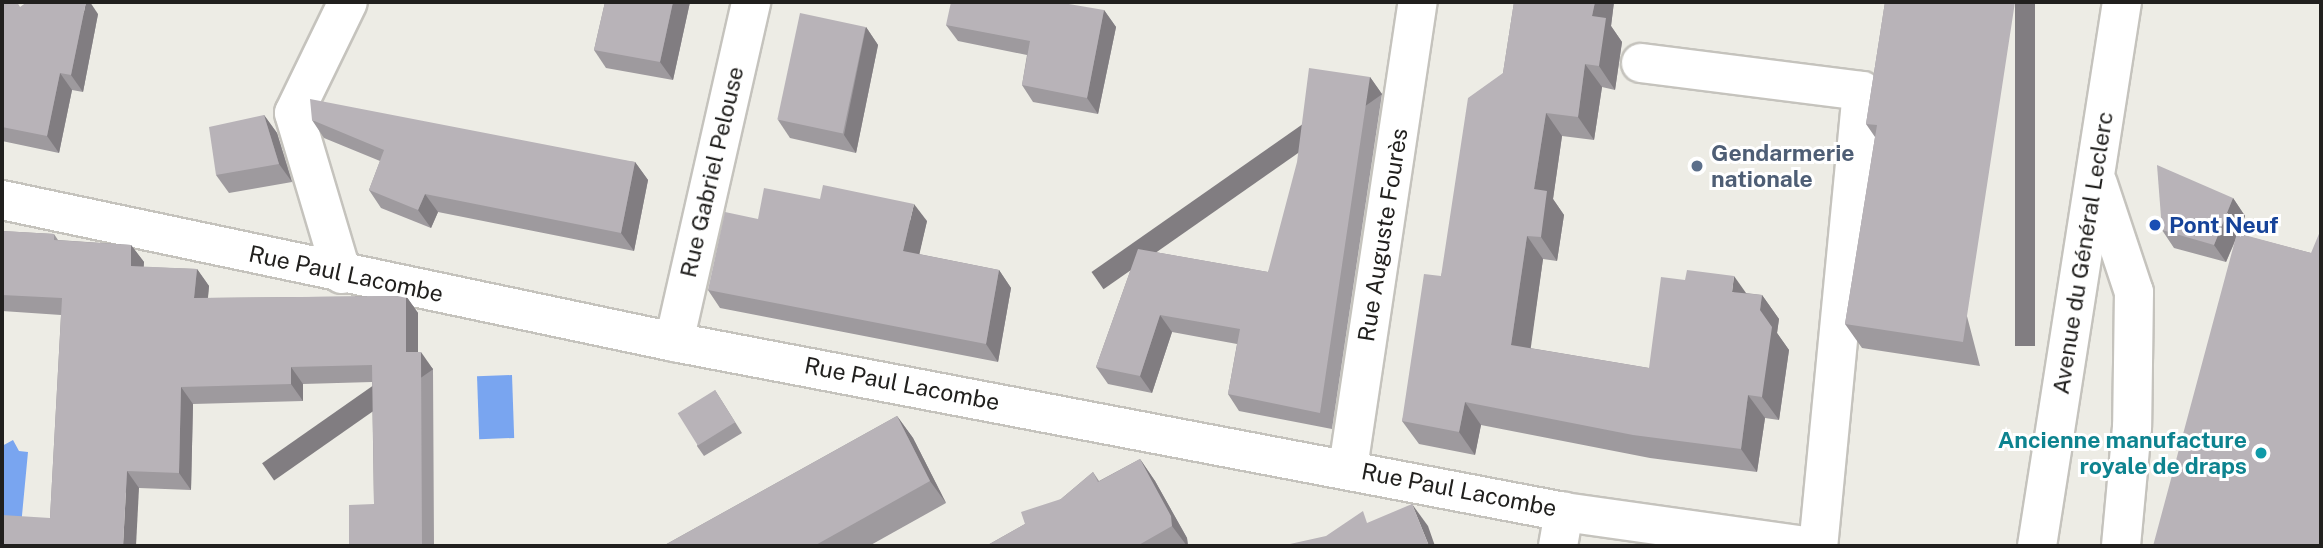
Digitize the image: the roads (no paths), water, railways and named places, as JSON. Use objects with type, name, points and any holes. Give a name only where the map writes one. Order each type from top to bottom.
[{"type":"street","points":[[342,274],[293,113],[348,2]]},
{"type":"street","name":"Rue Gabriel Pelouse","points":[[674,342],[751,2]]},
{"type":"street","name":"Rue Auguste Fourès","points":[[1348,468],[1418,2]]},
{"type":"street","name":"Avenue du Général Leclerc","points":[[2036,546],[2122,2]]},
{"type":"street","points":[[1641,63],[1862,91],[1818,546]]},
{"type":"street","points":[[2096,179],[2134,292],[2132,427],[2121,544]]},
{"type":"street","name":"Rue Paul Lacombe","points":[[2,200],[342,274],[674,342],[1348,468],[1561,529],[1806,546]]},
{"type":"water","points":[[512,375],[514,438],[479,439],[477,376]]},
{"type":"water","points":[[13,440],[19,451],[28,452],[21,526],[4,524],[2,512],[2,446]]},
{"type":"place","name":"Gendarmerie nationale","points":[[1697,166]]},
{"type":"place","name":"Pont Neuf","points":[[2155,225]]},
{"type":"place","name":"Ancienne manufacture royale de draps","points":[[2261,453]]}]
